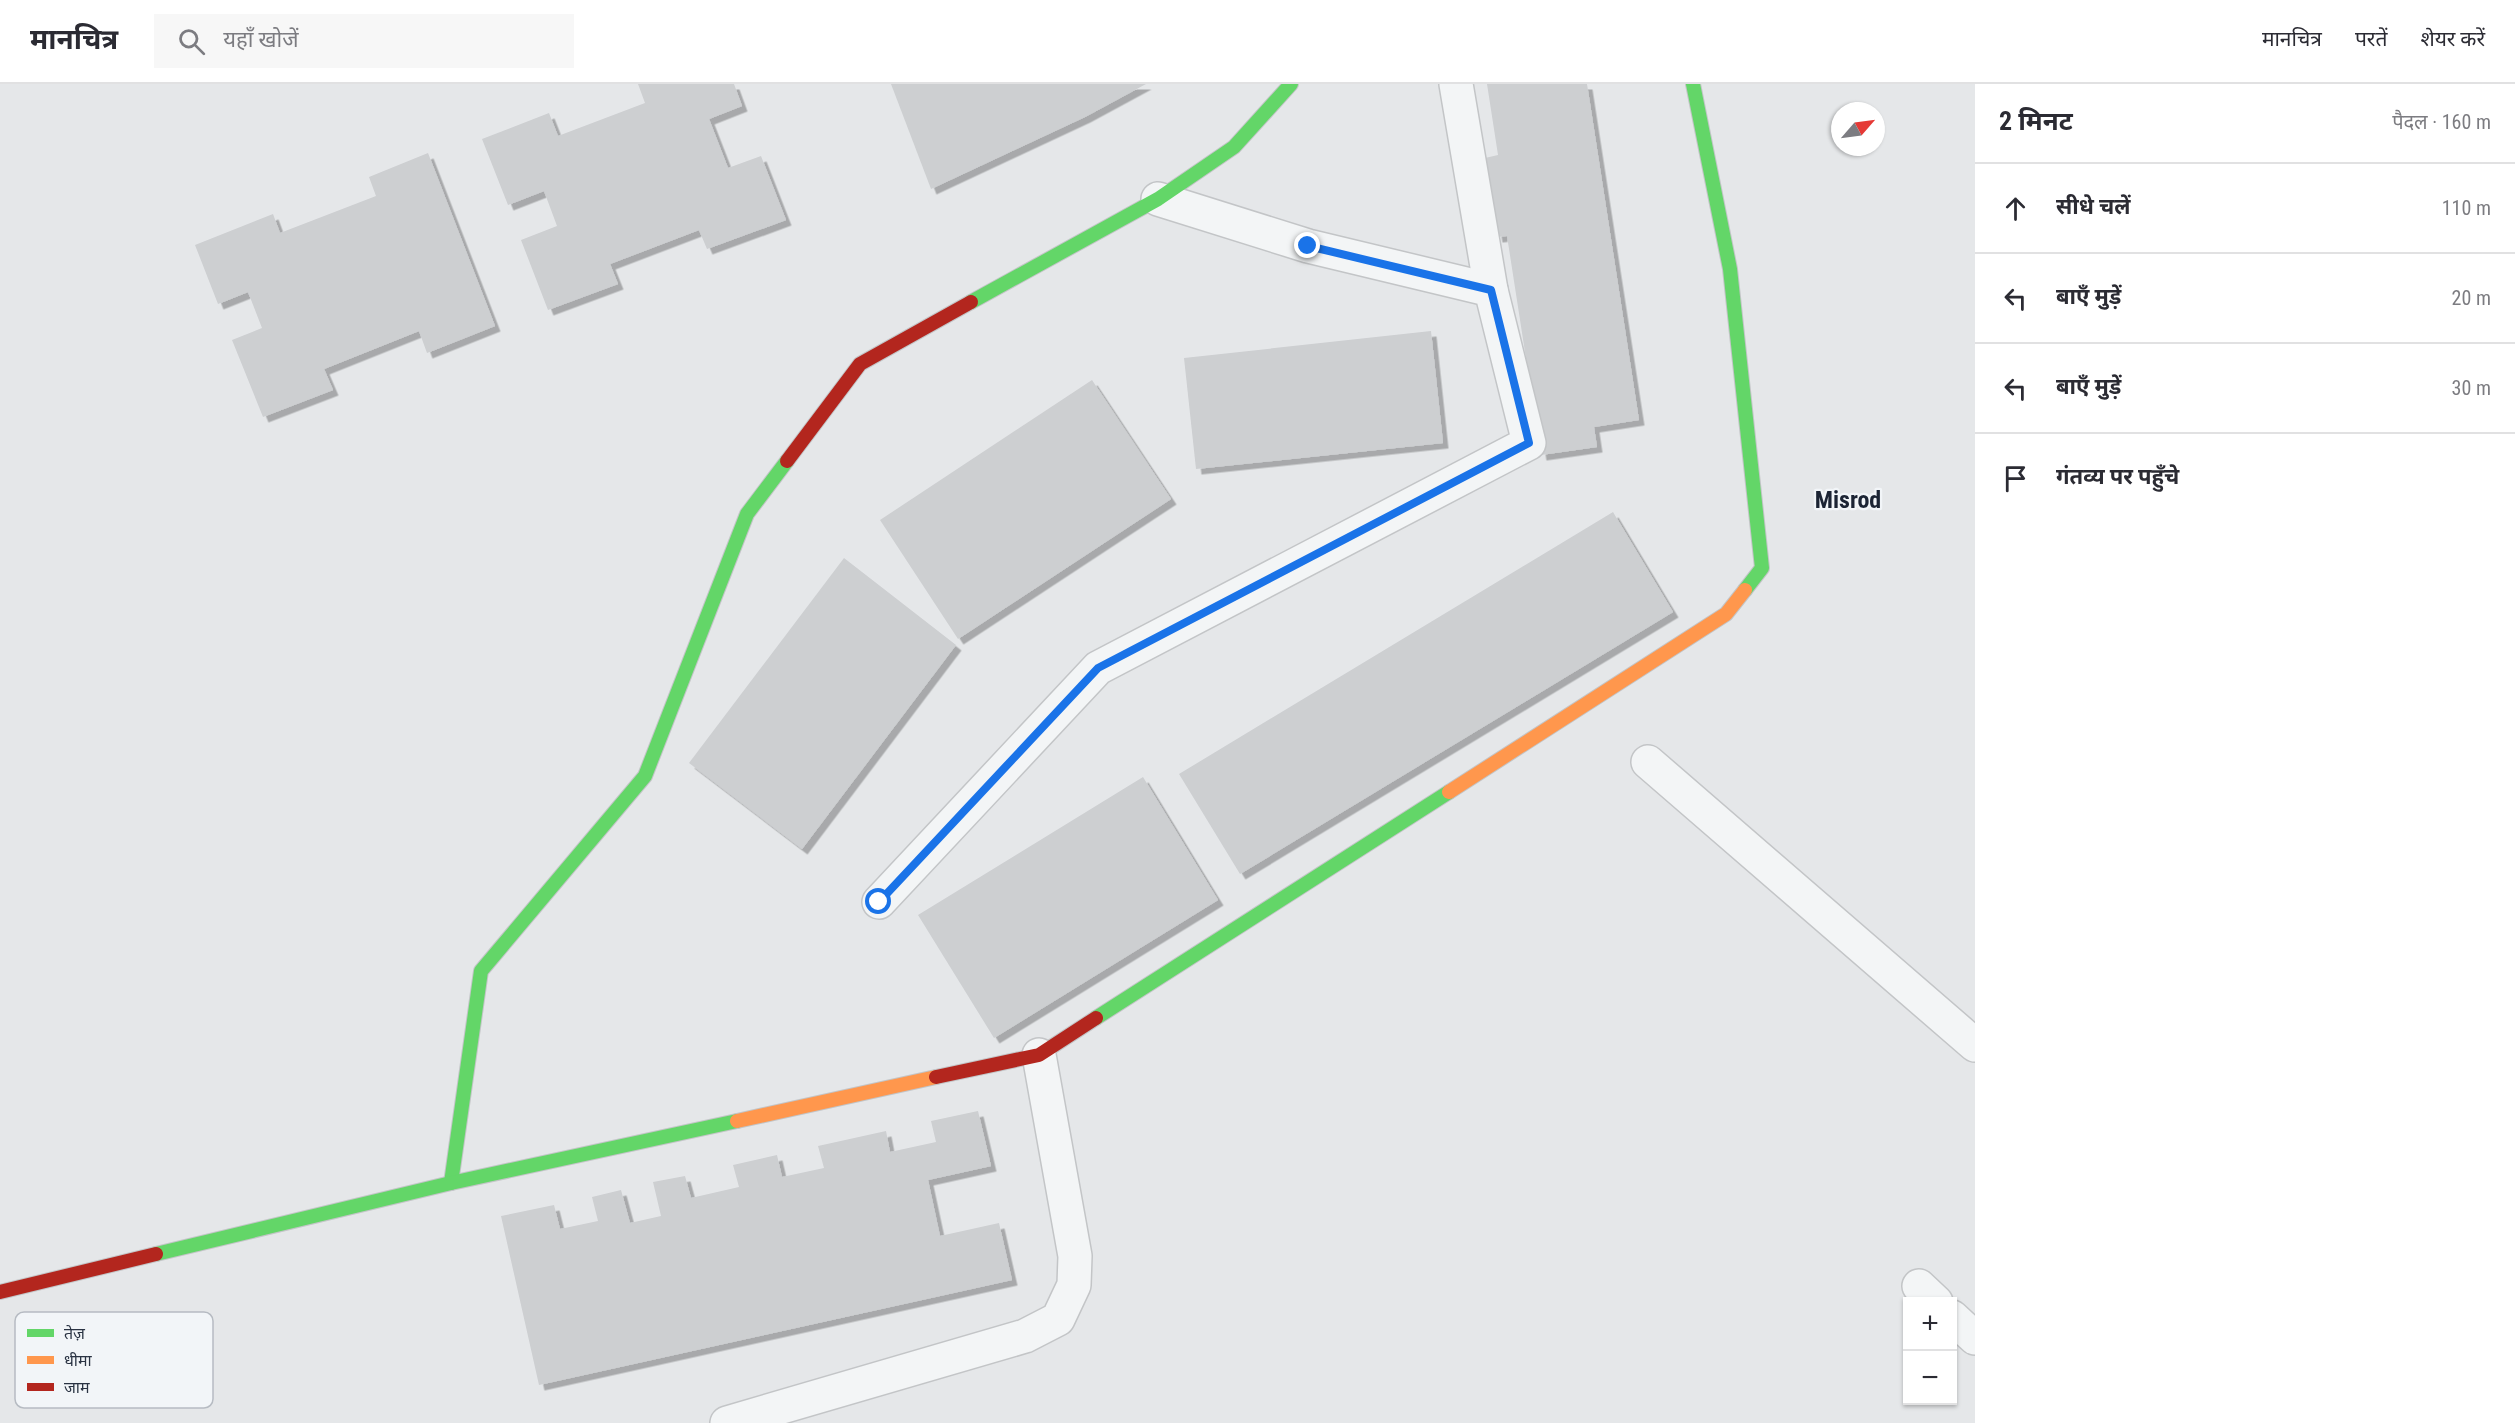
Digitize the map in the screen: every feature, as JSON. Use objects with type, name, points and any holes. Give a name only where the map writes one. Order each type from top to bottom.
[{"type":"street","points":[[451,1183],[481,971],[645,776],[747,514],[860,364],[1158,199],[1234,147],[1291,84]]},
{"type":"street","points":[[879,902],[1098,668],[1529,443],[1491,290],[1456,84]]},
{"type":"street","points":[[0,1292],[451,1183],[1039,1055],[1726,614],[1762,568],[1730,269],[1693,84]]},
{"type":"street","points":[[1158,199],[1308,246],[1491,290]]},
{"type":"street","points":[[1648,762],[1975,1045]]},
{"type":"street","points":[[727,1423],[1026,1336],[1058,1319],[1074,1285],[1075,1256],[1039,1055]]},
{"type":"street","points":[[1957,1321],[1975,1338]]},
{"type":"building","points":[[638,84],[734,84],[742,106],[709,119],[728,168],[761,156],[786,220],[707,249],[699,230],[610,264],[618,284],[548,310],[521,240],[557,226],[544,191],[508,205],[482,139],[549,113],[558,136],[645,103]]},
{"type":"building","points":[[891,84],[1146,84],[1085,117],[931,189]]},
{"type":"building","points":[[1487,84],[1587,84],[1639,420],[1594,427],[1597,447],[1541,455],[1507,236],[1497,237],[1485,158],[1498,155]]},
{"type":"building","points":[[428,153],[495,326],[427,353],[419,331],[324,369],[333,390],[263,417],[232,340],[262,328],[248,292],[218,304],[195,245],[273,214],[280,233],[376,196],[369,177]]},
{"type":"building","points":[[1431,331],[1443,443],[1196,469],[1184,358]]},
{"type":"building","points":[[1092,380],[1171,499],[958,639],[880,520]]},
{"type":"building","points":[[1613,512],[1673,612],[1240,874],[1179,774]]},
{"type":"building","points":[[844,558],[956,645],[802,849],[689,763]]},
{"type":"building","points":[[1143,777],[1218,900],[994,1038],[918,915]]},
{"type":"building","points":[[978,1111],[991,1166],[928,1180],[940,1236],[999,1223],[1012,1280],[539,1385],[501,1216],[554,1205],[560,1229],[598,1221],[592,1197],[621,1190],[630,1223],[661,1216],[653,1182],[685,1176],[691,1198],[739,1187],[733,1165],[777,1155],[782,1177],[824,1168],[818,1146],[886,1131],[890,1152],[936,1142],[931,1121]]},
{"type":"traffic: fast","points":[[971,302],[1158,199],[1234,147],[1291,84]]},
{"type":"traffic: fast","points":[[1693,84],[1730,269],[1762,568],[1745,590]]},
{"type":"traffic: fast","points":[[451,1183],[481,971],[645,776],[747,514],[787,461]]},
{"type":"traffic: fast","points":[[1096,1018],[1449,792]]},
{"type":"traffic: fast","points":[[156,1254],[451,1183],[737,1121]]},
{"type":"traffic: slow","points":[[1449,792],[1726,614],[1745,590]]},
{"type":"traffic: slow","points":[[737,1121],[936,1077]]},
{"type":"traffic: jam","points":[[787,461],[860,364],[971,302]]},
{"type":"traffic: jam","points":[[936,1077],[1039,1055],[1096,1018]]},
{"type":"traffic: jam","points":[[0,1292],[156,1254]]},
{"type":"district","name":"Misrod","points":[[1848,500]]},
{"type":"route","points":[[879,902],[925,850],[1098,668],[1529,443],[1491,290],[1308,246]]}]
